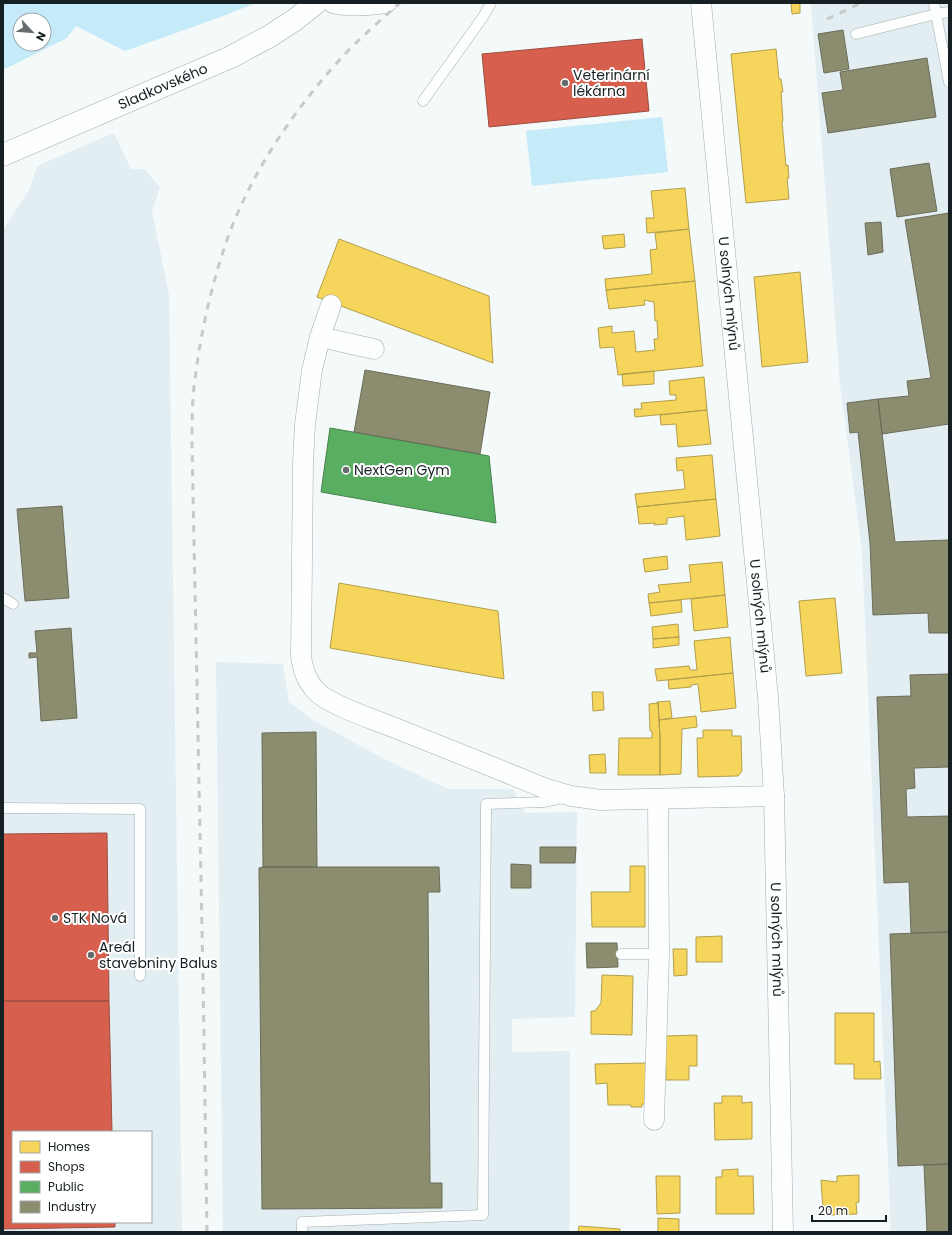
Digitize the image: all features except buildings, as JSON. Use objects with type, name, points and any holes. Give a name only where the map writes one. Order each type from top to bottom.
[{"type":"street","name":"Sladkovského","points":[[3,155],[231,57],[270,36],[296,19],[316,3]]},
{"type":"street","points":[[333,3],[353,6],[386,3]]},
{"type":"street","name":"U solných mlýnů","points":[[701,3],[768,697],[774,796],[783,1232]]},
{"type":"street","points":[[331,305],[320,337],[312,370],[305,424],[303,463],[300,637],[303,670],[316,692],[336,704],[544,788],[571,796],[601,800],[774,796]]},
{"type":"street","points":[[320,337],[374,349]]},
{"type":"street","points":[[654,1120],[659,954],[658,799]]},
{"type":"lane","points":[[423,101],[483,17],[491,3]]},
{"type":"lane","points":[[934,3],[949,82]]},
{"type":"lane","points":[[856,34],[949,12]]},
{"type":"lane","points":[[3,598],[13,604]]},
{"type":"lane","points":[[302,1232],[302,1222],[483,1215],[486,804],[543,802],[571,796]]},
{"type":"lane","points":[[3,808],[140,809],[140,976]]},
{"type":"lane","points":[[621,954],[659,954]]},
{"type":"shaded area","points":[[3,3],[256,3],[125,51],[76,26],[67,38],[52,46],[52,12],[12,12],[12,52],[39,52],[3,70]]},
{"type":"shaded area","points":[[811,3],[949,3],[949,1232],[891,1232],[862,550],[840,384]]},
{"type":"shaded area","points":[[662,117],[668,172],[532,186],[526,131]]},
{"type":"shaded area","points":[[114,133],[131,169],[144,169],[160,187],[152,212],[169,294],[182,1232],[3,1232],[3,230],[29,190],[37,166]]},
{"type":"shaded area","points":[[216,662],[283,664],[289,702],[313,720],[384,759],[448,789],[513,789],[525,813],[577,812],[575,1017],[512,1019],[512,1052],[570,1051],[569,1232],[223,1232]]},
{"type":"railway","points":[[207,1232],[192,444],[193,394],[196,368],[211,292],[222,255],[238,212],[263,163],[293,117],[327,74],[358,41],[400,3]]},
{"type":"railway","points":[[827,19],[861,3]]},
{"type":"place","name":"Veterinární lékárna","points":[[565,83]]},
{"type":"place","name":"NextGen Gym","points":[[346,470]]},
{"type":"place","name":"STK Nová","points":[[55,918]]},
{"type":"place","name":"Areál stavebniny Balus","points":[[91,955]]}]
